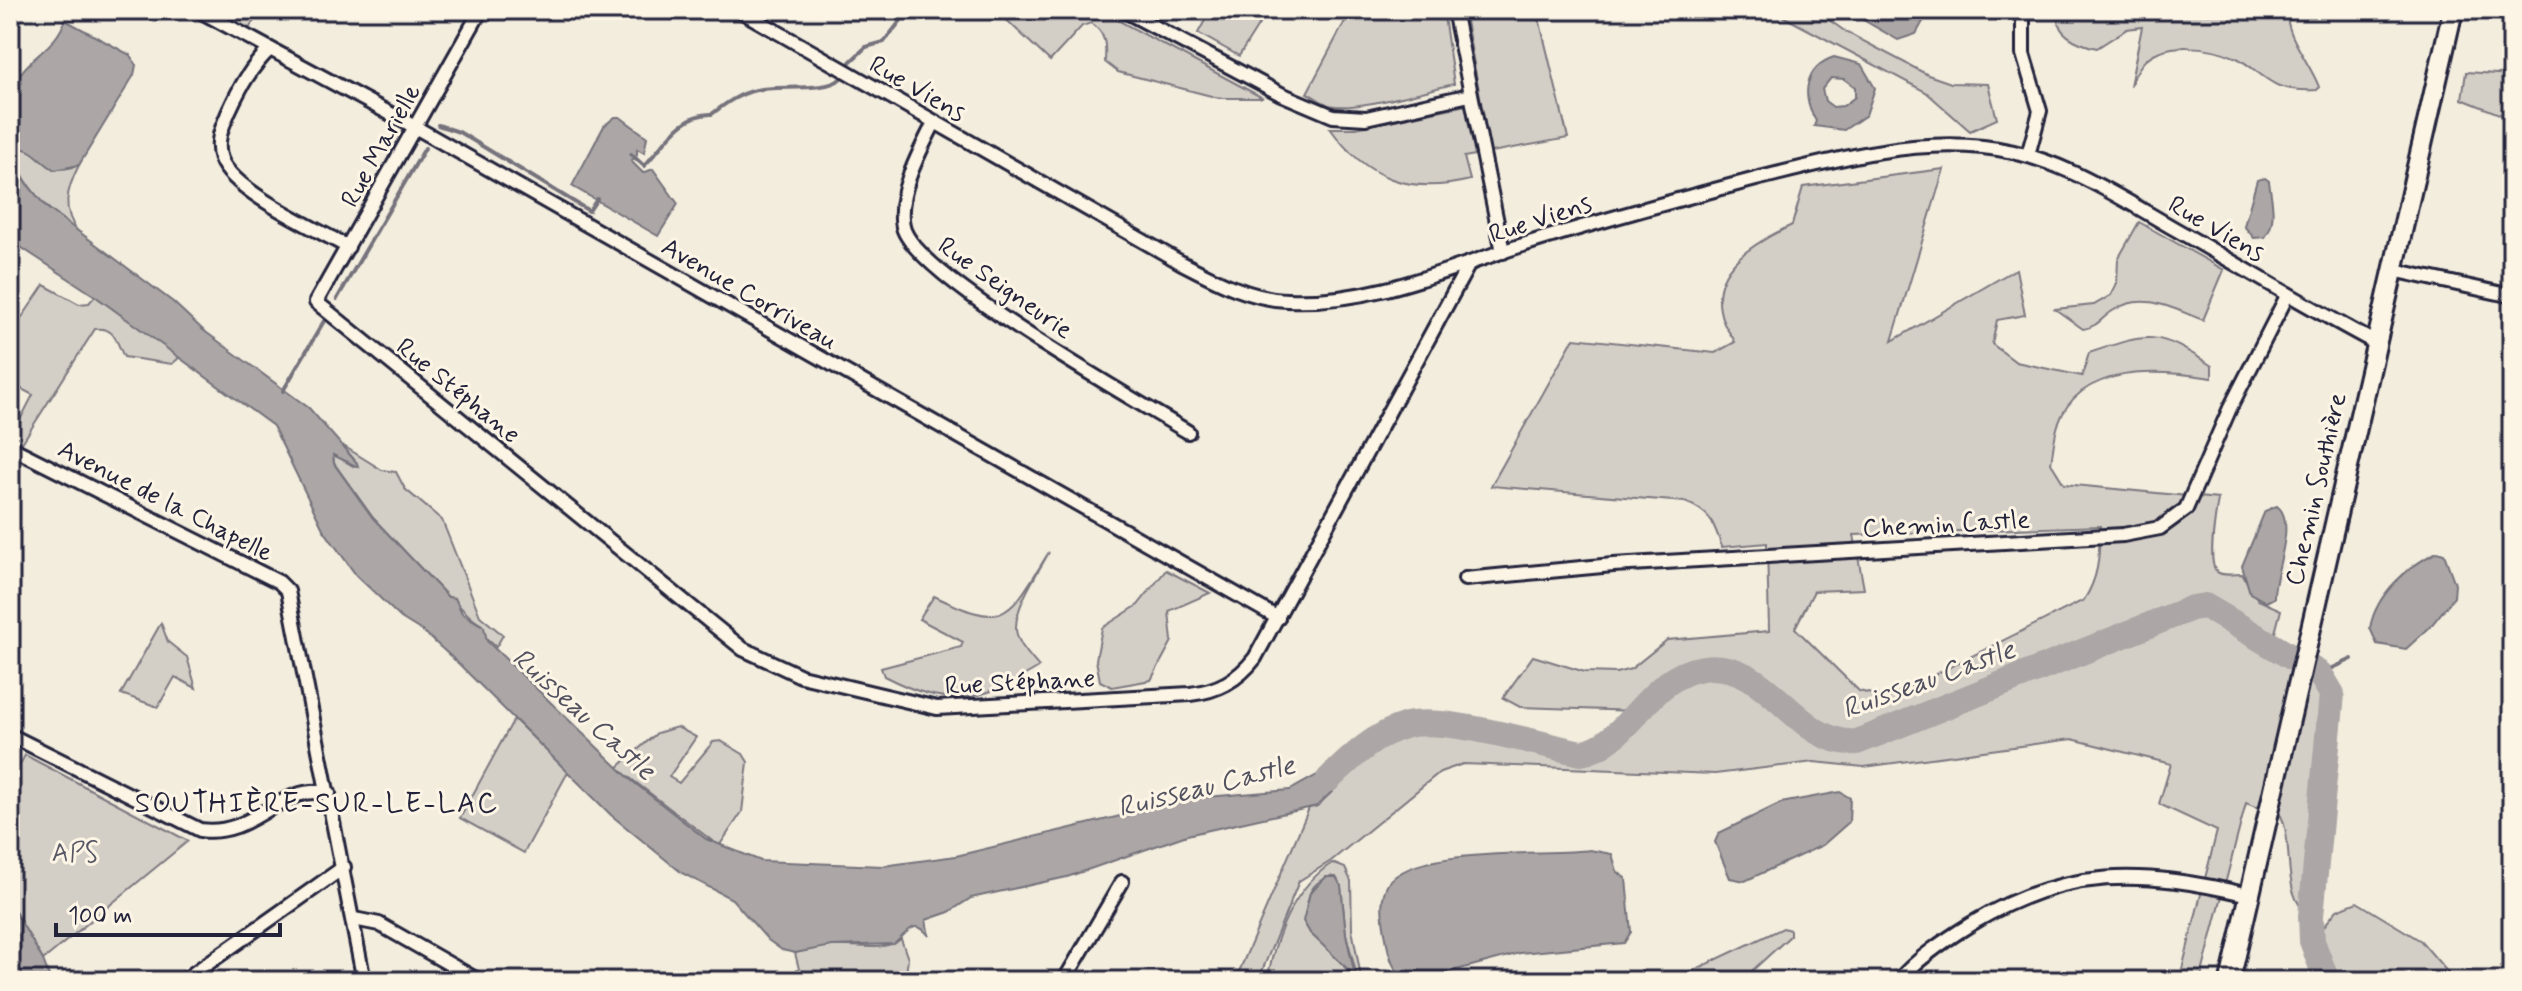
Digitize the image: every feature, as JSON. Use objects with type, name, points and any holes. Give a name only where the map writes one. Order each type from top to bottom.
[{"type":"street","name":"Avenue Corriveau","points":[[198,10],[415,127],[1278,618]]},
{"type":"street","name":"Rue Marielle","points":[[316,302],[481,10]]},
{"type":"street","name":"Rue Viens","points":[[739,10],[1180,262],[1231,287],[1259,295],[1285,300],[1345,298],[1388,289],[1647,208],[1836,160],[1943,145],[1986,147],[2028,155],[2086,178],[2376,343]]},
{"type":"street","points":[[1123,10],[1281,94],[1333,116],[1366,118],[1470,95]]},
{"type":"street","points":[[1454,10],[1503,252]]},
{"type":"street","points":[[2023,10],[2023,54],[2040,111],[2028,155]]},
{"type":"street","name":"Chemin Southière","points":[[2230,981],[2453,10]]},
{"type":"street","points":[[270,49],[243,81],[222,128],[219,151],[222,162],[246,187],[348,247]]},
{"type":"street","name":"Rue Seigneurie","points":[[934,123],[915,164],[903,208],[904,228],[912,245],[939,271],[974,296],[1188,432]]},
{"type":"street","name":"Rue Stéphane","points":[[316,302],[725,637],[761,660],[791,672],[937,708],[1190,694],[1220,688],[1246,670],[1278,618],[1469,264]]},
{"type":"street","points":[[2393,270],[2512,296]]},
{"type":"street","name":"Chemin Castle","points":[[1465,579],[1642,563],[2133,534],[2160,528],[2180,515],[2194,497],[2230,408],[2288,294]]},
{"type":"street","name":"Avenue de la Chapelle","points":[[10,447],[283,585],[292,603],[364,981]]},
{"type":"street","points":[[10,735],[200,830],[241,827],[300,793],[329,793]]},
{"type":"street","points":[[183,981],[344,867]]},
{"type":"street","points":[[1898,981],[1940,943],[1996,909],[2063,882],[2119,876],[2184,879],[2249,895]]},
{"type":"street","points":[[1064,981],[1122,882]]},
{"type":"street","points":[[354,919],[379,924],[479,981]]},
{"type":"green space","points":[[214,10],[260,10],[249,29]]},
{"type":"green space","points":[[996,10],[1099,10],[1263,98],[1219,98],[1118,72],[1105,62],[1104,40],[1091,23],[1082,26],[1050,61]]},
{"type":"green space","points":[[1268,10],[1239,56],[1198,33],[1208,15]]},
{"type":"green space","points":[[1351,10],[1443,10],[1454,84],[1356,106],[1329,105],[1307,93]]},
{"type":"green space","points":[[1464,10],[1537,10],[1568,138],[1464,157],[1470,180],[1448,184],[1409,184],[1374,171],[1359,160],[1330,128],[1356,128],[1481,102]]},
{"type":"green space","points":[[1771,10],[1815,10],[1846,32],[1928,75],[1951,83],[1988,84],[1997,119],[1970,131],[1926,92]]},
{"type":"green space","points":[[2060,10],[2192,13],[2287,10],[2294,39],[2319,87],[2317,90],[2307,90],[2279,86],[2237,58],[2214,50],[2187,47],[2151,56],[2140,66],[2130,86],[2142,27],[2127,29],[2097,48],[2082,44],[2063,31],[2058,18]]},
{"type":"green space","points":[[2466,72],[2512,75],[2512,126],[2502,115],[2462,99]]},
{"type":"green space","points":[[13,149],[27,149],[58,169],[79,165],[67,200],[73,225],[79,234],[47,207],[30,187],[17,163]]},
{"type":"green space","points":[[1944,169],[1892,341],[2016,269],[2025,315],[1997,320],[1992,344],[2016,362],[2082,376],[2089,353],[2126,341],[2153,338],[2178,346],[2212,366],[2212,378],[2170,373],[2124,375],[2103,380],[2084,390],[2069,405],[2058,425],[2051,463],[2064,484],[2218,499],[2213,566],[2225,575],[2242,574],[2258,600],[2281,610],[2272,644],[2323,677],[2332,695],[2311,916],[2301,908],[2295,897],[2281,816],[2246,803],[2200,981],[2179,981],[2217,831],[2159,804],[2171,764],[2072,739],[1864,767],[1814,762],[1715,774],[1463,764],[1440,772],[1331,861],[1299,881],[1258,981],[1235,981],[1309,808],[1317,806],[1356,768],[1355,755],[1373,741],[1402,726],[1428,724],[1471,728],[1581,753],[1599,750],[1635,711],[1520,707],[1503,698],[1533,656],[1585,672],[1616,673],[1631,669],[1667,640],[1769,631],[1767,543],[1722,547],[1710,519],[1700,509],[1685,502],[1491,486],[1574,338],[1715,353],[1735,342],[1724,324],[1719,303],[1727,273],[1736,260],[1749,250],[1792,225],[1803,187]],"holes":[[[2100,526],[2096,573],[2084,600],[1888,698],[1859,691],[1795,628],[1814,591],[1864,589],[1854,535]]]},
{"type":"green space","points":[[2139,222],[2224,270],[2203,320],[2170,307],[2136,302],[2114,310],[2096,324],[2083,329],[2055,309],[2094,305],[2111,295],[2117,283],[2118,259]]},
{"type":"green space","points":[[44,285],[79,304],[89,303],[95,296],[180,357],[172,364],[124,357],[111,333],[95,329],[22,443],[10,437],[10,418],[19,422],[33,395],[10,383],[10,335]]},
{"type":"green space","points":[[342,445],[382,470],[396,472],[405,489],[442,520],[480,616],[503,635],[496,647],[483,635],[482,625],[448,597],[373,518],[334,463],[333,454],[353,466],[357,463]]},
{"type":"green space","points":[[1049,552],[1023,600],[1016,629],[1025,650],[1039,667],[998,688],[963,697],[927,694],[884,676],[881,668],[961,647],[963,642],[919,619],[934,596],[977,613],[992,615],[1004,612],[1024,592]]},
{"type":"green space","points":[[1166,570],[1210,593],[1169,611],[1172,641],[1151,680],[1112,687],[1100,681],[1096,660],[1102,628],[1138,605]]},
{"type":"green space","points":[[161,623],[168,642],[187,657],[196,688],[175,677],[158,707],[121,694]]},
{"type":"green space","points":[[514,719],[568,772],[524,853],[460,818]]},
{"type":"green space","points":[[677,727],[696,737],[669,777],[679,783],[713,742],[721,741],[743,754],[748,762],[742,812],[719,846],[617,768],[657,733]]},
{"type":"green space","name":"APS","points":[[25,755],[188,841],[43,960],[10,903],[10,784]]},
{"type":"green space","points":[[1332,863],[1345,868],[1351,881],[1352,929],[1361,977],[1358,980],[1267,981],[1288,915],[1306,886]],"holes":[[[1331,876],[1341,886],[1346,934],[1356,972],[1349,973],[1333,952],[1310,933],[1308,915],[1308,899],[1315,885]]]},
{"type":"green space","points":[[2357,902],[2421,941],[2455,981],[2327,981],[2312,941],[2337,910]]},
{"type":"green space","points":[[1783,928],[1790,930],[1790,936],[1741,981],[1671,981]]},
{"type":"green space","points":[[901,939],[908,959],[905,981],[802,981],[795,953],[832,946],[885,946]]},
{"type":"shaded area","points":[[1846,10],[1922,10],[1919,15],[1925,18],[1916,34],[1898,40]]},
{"type":"shaded area","points":[[65,20],[130,55],[136,65],[134,75],[79,165],[55,170],[30,151],[13,150],[19,174],[46,207],[309,408],[357,463],[358,467],[333,455],[334,464],[373,518],[448,597],[455,598],[462,613],[484,627],[487,641],[631,780],[706,839],[761,861],[883,866],[956,856],[1194,798],[1290,790],[1326,770],[1343,753],[1355,755],[1357,768],[1317,806],[1187,835],[1067,877],[971,898],[949,912],[926,920],[929,936],[915,927],[894,944],[832,946],[795,953],[782,950],[768,940],[732,899],[682,873],[611,815],[458,663],[425,633],[401,618],[356,575],[323,529],[273,426],[95,296],[10,240],[13,88],[24,69],[55,39]]},
{"type":"shaded area","points":[[1834,57],[1861,64],[1875,88],[1866,115],[1844,130],[1814,126],[1816,121],[1808,102],[1808,83],[1816,68]],"holes":[[[1831,78],[1844,79],[1855,87],[1855,97],[1843,106],[1833,107],[1825,101],[1822,89]]]},
{"type":"shaded area","points":[[615,117],[620,117],[647,137],[644,153],[637,149],[637,155],[631,161],[643,173],[653,169],[678,204],[658,236],[572,186],[604,126]]},
{"type":"shaded area","points":[[2265,178],[2269,181],[2273,210],[2271,224],[2265,237],[2254,238],[2244,226],[2257,180]]},
{"type":"shaded area","points":[[2277,506],[2283,514],[2285,536],[2274,598],[2266,602],[2250,593],[2242,566],[2265,511]]},
{"type":"shaded area","points":[[2437,552],[2444,554],[2455,584],[2454,597],[2430,627],[2406,649],[2377,644],[2370,628],[2386,593],[2405,573]]},
{"type":"shaded area","points":[[1840,792],[1850,798],[1849,822],[1823,845],[1745,881],[1730,878],[1715,842],[1719,833],[1781,803]]},
{"type":"shaded area","points":[[1590,850],[1612,854],[1617,871],[1626,879],[1631,932],[1624,943],[1520,953],[1434,976],[1417,978],[1398,973],[1388,950],[1382,905],[1388,884],[1402,872],[1451,858]]},
{"type":"shaded area","points":[[1326,877],[1336,877],[1341,886],[1346,934],[1355,976],[1310,933],[1303,921],[1310,893]]},
{"type":"shaded area","points":[[10,903],[43,960],[51,981],[10,981]]},
{"type":"waterway","points":[[850,62],[866,47],[884,42],[909,10]]},
{"type":"waterway","points":[[631,154],[644,166],[682,125],[701,115],[712,114],[733,99],[750,92],[825,86],[840,79]]},
{"type":"waterway","points":[[438,125],[459,132],[589,211],[597,199]]},
{"type":"waterway","points":[[337,299],[425,148]]},
{"type":"waterway","points":[[283,391],[324,321]]},
{"type":"waterway","name":"Ruisseau Castle","points":[[1329,779],[1383,735],[1420,723],[1465,727],[1581,753],[1598,747],[1612,737],[1667,684],[1703,668],[1726,668],[1746,676],[1816,731],[1835,740],[1857,742],[2192,608],[2205,606],[2320,674],[2332,694],[2311,916],[2312,941],[2327,981]]},
{"type":"waterway","points":[[2320,674],[2352,659]]},
{"type":"district","name":"SOUTHIÈRE-SUR-LE-LAC","points":[[317,802]]}]
